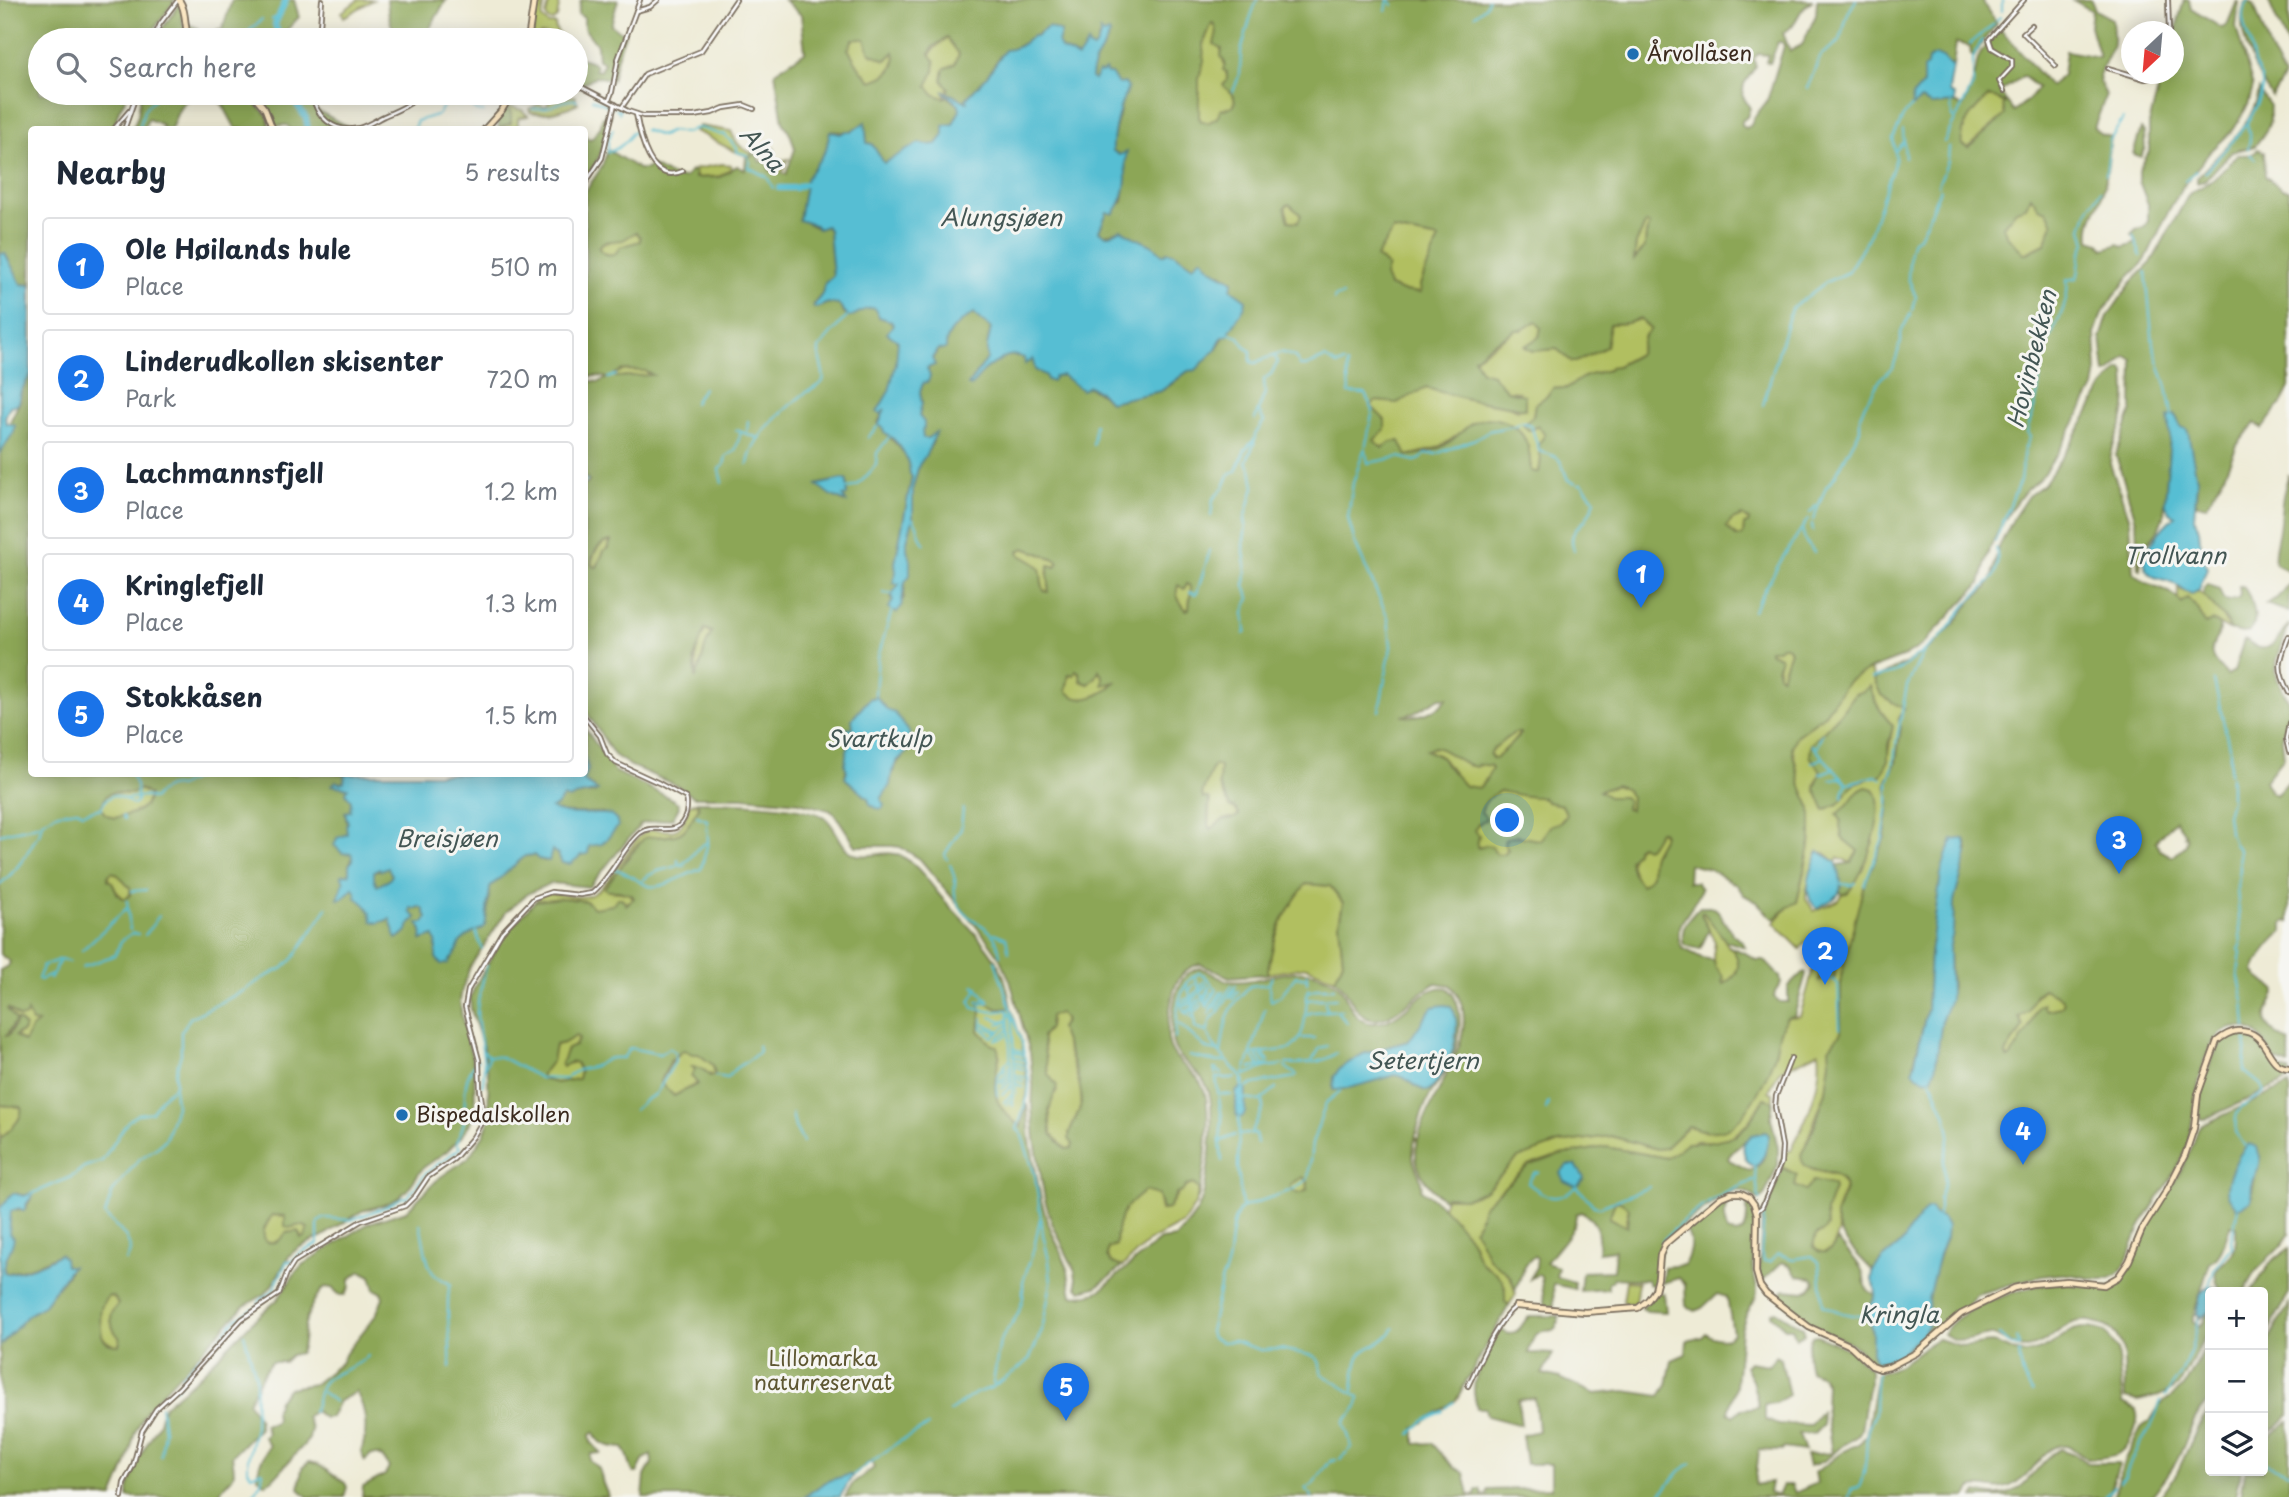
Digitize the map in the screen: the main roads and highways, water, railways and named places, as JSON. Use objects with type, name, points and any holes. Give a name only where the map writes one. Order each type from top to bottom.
[{"type":"water","name":"Alungsjøen","points":[[1048,27],[1061,32],[1058,43],[1061,49],[1078,58],[1088,43],[1089,47],[1095,47],[1100,31],[1104,34],[1109,32],[1108,40],[1093,66],[1091,78],[1094,80],[1098,72],[1105,70],[1118,84],[1125,83],[1128,88],[1117,118],[1113,144],[1113,151],[1119,155],[1127,152],[1124,192],[1113,214],[1107,212],[1099,231],[1110,235],[1121,229],[1153,246],[1163,255],[1167,252],[1174,253],[1193,266],[1203,259],[1213,270],[1233,281],[1231,289],[1246,300],[1245,306],[1227,336],[1222,337],[1216,349],[1196,370],[1188,371],[1161,391],[1109,402],[1100,392],[1089,386],[1082,390],[1062,375],[1054,377],[1052,382],[1047,380],[1045,375],[1035,370],[1033,359],[1025,364],[1024,358],[1012,355],[987,367],[971,386],[968,385],[987,359],[991,328],[974,313],[960,323],[948,336],[946,348],[938,349],[932,358],[935,365],[927,368],[930,376],[928,382],[923,383],[920,392],[922,403],[919,416],[924,422],[923,438],[928,438],[937,431],[919,465],[913,487],[913,519],[907,541],[910,575],[905,582],[901,607],[896,613],[889,608],[893,600],[892,594],[899,584],[893,583],[895,563],[912,477],[902,449],[884,433],[882,426],[878,426],[885,409],[881,414],[877,412],[889,391],[898,341],[887,333],[893,325],[891,321],[879,317],[874,308],[849,317],[839,305],[828,303],[813,307],[822,294],[825,283],[833,276],[829,230],[826,226],[818,229],[815,225],[799,220],[806,179],[826,150],[830,131],[840,134],[851,132],[865,122],[867,143],[872,144],[884,163],[919,143],[937,144],[944,135],[944,125],[953,124],[960,110],[959,105],[943,91],[967,102],[966,99],[987,76],[1005,50],[1020,46]]},
{"type":"water","points":[[1936,55],[1953,66],[1949,91],[1954,95],[1955,103],[1931,105],[1921,100],[1911,107],[1913,96],[1923,84],[1923,69],[1927,66],[1928,59]]},
{"type":"water","points":[[5,253],[21,284],[28,285],[28,379],[18,404],[10,406],[5,417],[6,423],[15,425],[14,432],[0,453],[0,254]]},
{"type":"water","name":"Trollvann","points":[[2175,415],[2181,427],[2188,432],[2197,480],[2194,518],[2207,568],[2199,590],[2192,594],[2174,583],[2152,576],[2146,568],[2145,560],[2152,543],[2175,516],[2169,513],[2165,502],[2170,437],[2168,417]]},
{"type":"water","points":[[843,479],[847,481],[847,495],[843,496],[846,502],[817,485]]},
{"type":"water","name":"Svartkulp","points":[[875,695],[887,710],[895,713],[909,732],[910,740],[909,750],[897,761],[890,785],[881,799],[884,805],[882,809],[870,804],[868,798],[845,778],[849,743],[846,732],[848,728],[853,728],[852,719]]},
{"type":"water","name":"Breisjøen","points":[[345,777],[585,777],[584,781],[598,791],[569,799],[563,797],[557,806],[551,808],[571,814],[612,815],[618,827],[602,844],[589,846],[588,854],[570,864],[562,863],[552,850],[549,861],[538,859],[534,855],[525,856],[490,887],[485,926],[460,942],[447,964],[441,964],[436,958],[434,936],[421,940],[422,930],[418,923],[424,923],[427,918],[423,908],[411,908],[410,912],[417,918],[405,933],[396,939],[390,919],[378,923],[372,921],[366,907],[355,897],[357,895],[353,888],[343,898],[338,899],[344,881],[341,875],[349,874],[349,865],[353,860],[352,854],[342,853],[334,845],[337,838],[347,834],[345,812],[350,811],[351,801],[346,793],[348,788],[332,785],[336,781],[344,782]],"holes":[[[388,868],[392,875],[389,880],[377,886],[374,871]]]},
{"type":"water","points":[[1965,839],[1967,855],[1954,901],[1953,932],[1949,950],[1950,999],[1942,1019],[1935,1069],[1932,1077],[1927,1080],[1917,1076],[1913,1070],[1927,1009],[1930,954],[1941,874],[1953,840]]},
{"type":"water","points":[[1819,851],[1836,862],[1841,887],[1837,896],[1818,908],[1812,903],[1808,890]]},
{"type":"water","name":"Setertjern","points":[[1451,1006],[1455,1015],[1455,1038],[1448,1064],[1428,1091],[1394,1075],[1354,1087],[1333,1090],[1334,1077],[1339,1069],[1363,1054],[1409,1041],[1432,1007]]},
{"type":"water","points":[[1241,1087],[1246,1088],[1245,1113],[1239,1118],[1236,1114],[1236,1092]]},
{"type":"water","points":[[1766,1132],[1769,1135],[1765,1152],[1755,1167],[1745,1157],[1744,1143],[1752,1135]]},
{"type":"water","points":[[2249,1144],[2257,1147],[2260,1157],[2258,1170],[2252,1181],[2251,1200],[2237,1209],[2228,1195],[2228,1183],[2237,1160]]},
{"type":"water","points":[[1567,1165],[1576,1165],[1584,1178],[1577,1187],[1564,1181],[1560,1173]]},
{"type":"water","points":[[13,1193],[33,1195],[24,1211],[19,1208],[11,1211],[9,1233],[14,1238],[4,1272],[6,1274],[27,1269],[60,1254],[64,1258],[65,1266],[72,1266],[43,1306],[28,1315],[0,1346],[0,1208]]},
{"type":"water","name":"Kringla","points":[[1927,1208],[1942,1217],[1947,1226],[1928,1299],[1929,1323],[1924,1332],[1898,1357],[1878,1362],[1872,1352],[1868,1311],[1876,1295],[1872,1281],[1873,1271],[1882,1259],[1904,1241]]},
{"type":"water","points":[[2205,1289],[2205,1314],[2198,1319],[2200,1316],[2196,1314],[2201,1293]]},
{"type":"water","points":[[853,1475],[840,1497],[804,1497],[827,1481]]},
{"type":"waterway","name":"Alna","points":[[276,28],[275,24],[286,0]]},
{"type":"waterway","points":[[1233,92],[1240,73],[1241,51],[1257,0]]},
{"type":"waterway","points":[[1386,11],[1388,0]]},
{"type":"waterway","points":[[1390,0],[1393,5]]},
{"type":"waterway","points":[[1475,15],[1486,6],[1488,0]]},
{"type":"waterway","points":[[1807,88],[1821,55],[1840,41],[1848,13],[1856,0]]},
{"type":"waterway","points":[[2002,0],[2002,11]]},
{"type":"waterway","points":[[2205,172],[2239,133],[2259,100],[2262,81],[2254,63],[2243,21],[2243,11],[2249,1]]},
{"type":"waterway","name":"Alna","points":[[272,19],[277,17]]},
{"type":"waterway","points":[[1996,21],[2000,17]]},
{"type":"waterway","points":[[252,28],[262,19]]},
{"type":"waterway","points":[[1970,44],[1994,24]]},
{"type":"waterway","points":[[1955,120],[1973,85],[1973,58],[1982,40]]},
{"type":"waterway","name":"Alna","points":[[592,99],[612,107]]},
{"type":"waterway","points":[[1944,142],[1955,120],[1952,117],[1951,104]]},
{"type":"waterway","points":[[140,126],[144,110],[149,105]]},
{"type":"waterway","name":"Alna","points":[[297,105],[306,118],[307,126]]},
{"type":"waterway","name":"Alna","points":[[415,126],[417,121],[439,114],[444,105]]},
{"type":"waterway","name":"Alna","points":[[474,105],[476,111],[484,112]]},
{"type":"waterway","name":"Alna","points":[[532,109],[553,105]]},
{"type":"waterway","points":[[1763,405],[1791,309],[1826,282],[1848,272],[1870,234],[1896,158],[1893,138],[1911,107]]},
{"type":"waterway","name":"Alna","points":[[616,109],[620,110],[619,113]]},
{"type":"waterway","name":"Hovinbekken","points":[[2106,175],[2110,140],[2123,119]]},
{"type":"waterway","points":[[2247,123],[2250,139],[2248,149]]},
{"type":"waterway","name":"Alna","points":[[644,130],[661,136],[672,131],[686,133],[700,128],[724,134],[737,148],[737,152],[747,155],[750,163],[748,167],[767,177],[773,188]]},
{"type":"waterway","name":"Alna","points":[[613,129],[608,140],[608,152],[622,145],[631,133],[637,132]]},
{"type":"waterway","points":[[1903,130],[1905,157]]},
{"type":"waterway","points":[[1896,150],[1904,141]]},
{"type":"waterway","points":[[1938,185],[1948,161],[1949,147]]},
{"type":"waterway","points":[[2250,154],[2255,159]]},
{"type":"waterway","points":[[2185,181],[2196,171]]},
{"type":"waterway","name":"Alna","points":[[795,188],[805,184]]},
{"type":"waterway","name":"Alna","points":[[779,188],[793,188]]},
{"type":"waterway","points":[[1913,310],[1916,297],[1908,278],[1910,250],[1913,240],[1919,237],[1940,189]]},
{"type":"waterway","name":"Hovinbekken","points":[[1995,542],[2020,480],[2044,352],[2064,306],[2067,280],[2077,278],[2081,254],[2086,243],[2082,228],[2089,208],[2101,191]]},
{"type":"waterway","points":[[2133,235],[2141,256]]},
{"type":"waterway","points":[[2146,272],[2153,345],[2167,387],[2172,416]]},
{"type":"waterway","points":[[1334,300],[1335,297],[1343,295]]},
{"type":"waterway","points":[[1813,520],[1826,487],[1860,430],[1860,416],[1865,404],[1882,377],[1893,368],[1901,342],[1901,332],[1911,313]]},
{"type":"waterway","points":[[748,465],[755,444],[770,424],[823,381],[819,349],[847,316]]},
{"type":"waterway","points":[[1228,333],[1239,337],[1251,351],[1251,362],[1256,363],[1281,352],[1295,357],[1300,366],[1325,358],[1337,365],[1344,363]]},
{"type":"waterway","points":[[1244,634],[1244,613],[1249,598],[1245,585],[1243,546],[1245,519],[1254,487],[1251,469],[1246,462],[1255,435],[1264,421],[1258,411],[1265,393],[1264,379],[1271,374],[1278,362],[1275,357]]},
{"type":"waterway","points":[[1347,364],[1349,393],[1365,394],[1373,410],[1365,449],[1368,463],[1399,457],[1415,461],[1425,454],[1436,454],[1488,431],[1521,422],[1531,425],[1539,451],[1557,458],[1568,480],[1576,483]]},
{"type":"waterway","points":[[608,378],[616,375]]},
{"type":"waterway","points":[[694,403],[703,388]]},
{"type":"waterway","points":[[1255,419],[1258,411]]},
{"type":"waterway","points":[[747,433],[748,421]]},
{"type":"waterway","points":[[1093,445],[1095,425]]},
{"type":"waterway","points":[[868,437],[878,426]]},
{"type":"waterway","points":[[736,430],[758,438]]},
{"type":"waterway","points":[[722,483],[719,469],[724,465],[726,456],[735,451],[741,432]]},
{"type":"waterway","points":[[847,489],[858,485],[872,470],[876,464],[877,453],[889,437]]},
{"type":"waterway","points":[[1211,516],[1213,499],[1224,487],[1229,475],[1236,471],[1245,450],[1254,440]]},
{"type":"waterway","points":[[1364,450],[1353,483],[1348,518],[1355,543],[1388,618],[1391,647],[1379,711]]},
{"type":"waterway","points":[[1574,550],[1573,534],[1588,516],[1595,500],[1582,484],[1579,484]]},
{"type":"waterway","points":[[1810,513],[1816,506]]},
{"type":"waterway","points":[[913,519],[925,544]]},
{"type":"waterway","points":[[1753,611],[1808,519]]},
{"type":"waterway","points":[[1812,524],[1813,531]]},
{"type":"waterway","points":[[1802,529],[1805,541],[1814,552]]},
{"type":"waterway","name":"Hovinbekken","points":[[1938,640],[1967,604],[1991,581],[1997,568],[1996,548]]},
{"type":"waterway","points":[[1190,592],[1197,593],[1210,550]]},
{"type":"waterway","points":[[884,593],[892,594]]},
{"type":"waterway","points":[[875,695],[878,657],[892,610]]},
{"type":"waterway","points":[[1872,678],[1895,673],[1935,642]]},
{"type":"waterway","name":"Hovinbekken","points":[[1864,885],[1883,838],[1888,781],[1893,767],[1907,686],[1924,651]]},
{"type":"waterway","points":[[2214,681],[2230,751],[2230,774]]},
{"type":"waterway","points":[[1816,749],[1822,734]]},
{"type":"waterway","points":[[1812,745],[1847,784]]},
{"type":"waterway","points":[[1812,763],[1823,758]]},
{"type":"waterway","points":[[1820,774],[1832,769]]},
{"type":"waterway","points":[[1848,783],[1876,776],[1882,779]]},
{"type":"waterway","points":[[126,800],[134,805],[137,801],[132,777]]},
{"type":"waterway","points":[[39,835],[42,822],[58,813],[77,810],[83,813],[101,808],[113,795],[125,799],[144,796],[153,799],[164,789],[179,787],[197,777]]},
{"type":"waterway","points":[[2231,777],[2231,801],[2227,815],[2229,830],[2239,850],[2237,887],[2241,952],[2238,973],[2246,1028]]},
{"type":"waterway","points":[[1830,779],[1842,778]]},
{"type":"waterway","points":[[1842,798],[1846,785]]},
{"type":"waterway","points":[[947,859],[945,854],[961,829],[963,809]]},
{"type":"waterway","points":[[643,880],[653,873],[684,863],[699,847],[708,842],[707,820],[697,816]]},
{"type":"waterway","points":[[0,834],[39,824]]},
{"type":"waterway","points":[[0,884],[17,868],[37,836]]},
{"type":"waterway","points":[[614,869],[649,886],[661,886],[701,869],[708,842]]},
{"type":"waterway","points":[[678,859],[678,865],[685,866]]},
{"type":"waterway","points":[[950,864],[957,902],[968,916],[993,936],[1000,956]]},
{"type":"waterway","name":"Hovinbekken","points":[[1841,884],[1856,883]]},
{"type":"waterway","points":[[132,891],[146,890]]},
{"type":"waterway","points":[[127,901],[130,930]]},
{"type":"waterway","points":[[82,950],[127,908]]},
{"type":"waterway","points":[[32,1194],[73,1176],[84,1167],[102,1161],[128,1121],[138,1114],[152,1112],[162,1097],[175,1086],[175,1074],[181,1054],[181,1032],[190,1018],[283,968],[293,959],[327,908]]},
{"type":"waterway","points":[[145,935],[159,916]]},
{"type":"waterway","points":[[476,932],[482,949]]},
{"type":"waterway","points":[[82,967],[115,955],[121,941],[132,933],[138,934]]},
{"type":"waterway","points":[[994,933],[1006,938],[1009,952]]},
{"type":"waterway","points":[[42,966],[61,959],[69,962]]},
{"type":"waterway","points":[[50,979],[60,960]]},
{"type":"waterway","points":[[950,1411],[976,1393],[991,1388],[1030,1358],[1042,1330],[1051,1283],[1035,1175],[1021,1133],[1017,1129],[1028,1096],[1029,1082],[1022,1043],[995,961]]},
{"type":"waterway","points":[[482,1086],[483,1059],[477,1013],[487,965]]},
{"type":"waterway","points":[[38,979],[43,967]]},
{"type":"waterway","points":[[1175,1038],[1179,1001],[1186,985],[1199,973],[1217,990],[1207,1007]]},
{"type":"waterway","points":[[1307,973],[1307,983]]},
{"type":"waterway","points":[[40,980],[52,975]]},
{"type":"waterway","points":[[1194,976],[1207,1006]]},
{"type":"waterway","points":[[1272,977],[1269,984],[1271,1001],[1280,996],[1296,976],[1307,978]]},
{"type":"waterway","points":[[1828,980],[1833,979],[1838,984],[1840,1028]]},
{"type":"waterway","points":[[1199,988],[1205,981]]},
{"type":"waterway","points":[[1189,991],[1194,984]]},
{"type":"waterway","points":[[1201,991],[1207,984]]},
{"type":"waterway","points":[[1221,1052],[1231,1009],[1250,986],[1269,984]]},
{"type":"waterway","points":[[974,985],[989,1002],[979,1005]]},
{"type":"waterway","points":[[1187,985],[1193,1004],[1195,1028],[1207,1032]]},
{"type":"waterway","points":[[1217,1009],[1232,985]]},
{"type":"waterway","points":[[1236,985],[1211,1019],[1207,1032],[1213,1045],[1242,1078],[1242,1087]]},
{"type":"waterway","points":[[978,987],[970,1002],[973,1008],[994,1012],[1007,1010]]},
{"type":"waterway","points":[[1203,998],[1210,987]]},
{"type":"waterway","points":[[1308,992],[1318,988],[1334,988]]},
{"type":"waterway","points":[[1251,1054],[1290,1049],[1296,1044],[1305,1022],[1308,989]]},
{"type":"waterway","points":[[1183,1000],[1191,998],[1198,990]]},
{"type":"waterway","points":[[1230,998],[1235,990]]},
{"type":"waterway","points":[[1205,999],[1210,991]]},
{"type":"waterway","points":[[1233,999],[1238,991]]},
{"type":"waterway","points":[[1207,1003],[1214,992]]},
{"type":"waterway","points":[[1210,1009],[1221,992]]},
{"type":"waterway","points":[[1209,1014],[1224,992]]},
{"type":"waterway","points":[[1183,1003],[1192,1001],[1199,993]]},
{"type":"waterway","points":[[1194,1004],[1200,998]]},
{"type":"waterway","points":[[1306,1000],[1336,998]]},
{"type":"waterway","points":[[977,1002],[987,999]]},
{"type":"waterway","points":[[1187,1009],[1194,1008],[1202,1000]]},
{"type":"waterway","points":[[1180,1001],[1184,1012],[1193,1017]]},
{"type":"waterway","points":[[1325,1002],[1327,1011]]},
{"type":"waterway","points":[[1184,1005],[1193,1004]]},
{"type":"waterway","points":[[1186,1012],[1197,1010],[1202,1005]]},
{"type":"waterway","points":[[1244,1075],[1265,1009]]},
{"type":"waterway","points":[[1008,1010],[1013,1106]]},
{"type":"waterway","points":[[1306,1015],[1312,1012],[1342,1010]]},
{"type":"waterway","points":[[1008,1011],[1012,1018],[1016,1094]]},
{"type":"waterway","points":[[1337,1011],[1347,1023]]},
{"type":"waterway","points":[[991,1017],[1007,1020]]},
{"type":"waterway","points":[[983,1018],[982,1028],[992,1037],[1008,1025]]},
{"type":"waterway","points":[[998,1024],[1007,1022]]},
{"type":"waterway","points":[[983,1023],[1000,1031]]},
{"type":"waterway","points":[[1178,1023],[1207,1049],[1218,1051]]},
{"type":"waterway","points":[[986,1028],[998,1033]]},
{"type":"waterway","points":[[995,1040],[1008,1030]]},
{"type":"waterway","points":[[999,1040],[1007,1035]]},
{"type":"waterway","points":[[1299,1038],[1315,1038]]},
{"type":"waterway","points":[[2245,1146],[2235,1132],[2237,1114],[2242,1107],[2264,1092],[2261,1085],[2244,1071],[2246,1040]]},
{"type":"waterway","points":[[715,1076],[728,1078],[734,1069],[759,1051],[758,1046]]},
{"type":"waterway","points":[[1312,1061],[1320,1048],[1327,1046]]},
{"type":"waterway","points":[[489,1056],[501,1057],[540,1078],[565,1079],[607,1059],[623,1058],[630,1048],[660,1054],[669,1048],[675,1052],[675,1062],[656,1094],[634,1110]]},
{"type":"waterway","points":[[1014,1048],[1021,1052]]},
{"type":"waterway","points":[[482,1050],[489,1056],[485,1068]]},
{"type":"waterway","points":[[1014,1051],[1022,1055]]},
{"type":"waterway","points":[[1263,1053],[1269,1061]]},
{"type":"waterway","points":[[1286,1064],[1319,1061],[1336,1053]]},
{"type":"waterway","points":[[1257,1055],[1264,1065]]},
{"type":"waterway","points":[[1261,1055],[1267,1062]]},
{"type":"waterway","points":[[1014,1056],[1023,1060]]},
{"type":"waterway","points":[[1189,1056],[1217,1062],[1226,1061]]},
{"type":"waterway","points":[[1253,1056],[1260,1066]]},
{"type":"waterway","points":[[175,1389],[183,1380],[182,1376],[201,1356],[205,1356],[236,1319],[259,1305],[259,1302],[273,1291],[287,1261],[291,1262],[302,1252],[318,1244],[318,1222],[325,1218],[351,1220],[388,1206],[403,1197],[407,1198],[426,1173],[460,1148],[457,1143],[464,1121],[467,1081],[478,1060]]},
{"type":"waterway","points":[[998,1096],[998,1077],[1009,1060]]},
{"type":"waterway","points":[[1014,1061],[1023,1065]]},
{"type":"waterway","points":[[1251,1068],[1270,1065]]},
{"type":"waterway","points":[[1245,1075],[1266,1067],[1282,1065]]},
{"type":"waterway","points":[[1003,1072],[1010,1066]]},
{"type":"waterway","points":[[1015,1066],[1024,1070]]},
{"type":"waterway","points":[[1285,1067],[1297,1075]]},
{"type":"waterway","points":[[1214,1069],[1216,1075]]},
{"type":"waterway","points":[[1216,1069],[1222,1074]]},
{"type":"waterway","points":[[999,1082],[1011,1070]]},
{"type":"waterway","points":[[1002,1084],[1011,1075]]},
{"type":"waterway","points":[[1017,1075],[1026,1078]]},
{"type":"waterway","points":[[1246,1088],[1254,1084],[1295,1077]]},
{"type":"waterway","points":[[1015,1078],[1024,1082]]},
{"type":"waterway","points":[[1222,1161],[1222,1119],[1216,1078],[1235,1078]]},
{"type":"waterway","points":[[1243,1087],[1244,1079]]},
{"type":"waterway","points":[[1930,1079],[1945,1113],[1950,1134],[1944,1161],[1945,1184],[1939,1199],[1939,1215]]},
{"type":"waterway","points":[[1002,1089],[1011,1080]]},
{"type":"waterway","points":[[1015,1083],[1023,1087]]},
{"type":"waterway","points":[[1003,1094],[1012,1085]]},
{"type":"waterway","points":[[126,1261],[130,1248],[128,1242],[105,1215],[112,1193],[138,1160],[166,1138],[176,1106],[174,1087]]},
{"type":"waterway","points":[[1245,1099],[1260,1101],[1276,1088]]},
{"type":"waterway","points":[[1243,1207],[1292,1190],[1308,1179],[1312,1144],[1326,1103],[1340,1091]]},
{"type":"waterway","points":[[1221,1094],[1231,1095]]},
{"type":"waterway","points":[[1004,1102],[1011,1095]]},
{"type":"waterway","points":[[1006,1105],[1013,1099]]},
{"type":"waterway","points":[[1251,1133],[1263,1109],[1263,1101]]},
{"type":"waterway","points":[[1546,1109],[1548,1103]]},
{"type":"waterway","points":[[792,1113],[795,1127],[803,1142]]},
{"type":"waterway","points":[[1239,1118],[1238,1168],[1242,1207],[1234,1223],[1228,1261],[1210,1332],[1212,1338],[1222,1342],[1234,1341],[1261,1350],[1280,1349],[1314,1356],[1319,1361],[1322,1374],[1359,1397],[1355,1410],[1344,1423],[1352,1447],[1341,1459]]},
{"type":"waterway","points":[[1239,1135],[1255,1133],[1257,1143]]},
{"type":"waterway","points":[[1221,1141],[1235,1135]]},
{"type":"waterway","points":[[1755,1167],[1761,1200]]},
{"type":"waterway","points":[[1538,1172],[1534,1173],[1528,1183],[1541,1193],[1558,1197],[1577,1187],[1594,1206],[1600,1207],[1649,1187]]},
{"type":"waterway","points":[[1662,1241],[1705,1205],[1756,1180]]},
{"type":"waterway","points":[[2210,1287],[2214,1270],[2232,1247],[2238,1209]]},
{"type":"waterway","points":[[1764,1213],[1761,1254],[1764,1261],[1770,1262],[1778,1254],[1793,1259],[1812,1256],[1819,1262],[1823,1305],[1842,1313],[1870,1318]]},
{"type":"waterway","points":[[995,1385],[993,1383],[1000,1341],[1018,1314],[1023,1298],[1023,1282],[1040,1219]]},
{"type":"waterway","points":[[420,1225],[430,1269],[451,1285],[448,1309],[450,1367]]},
{"type":"waterway","points":[[2165,1396],[2180,1375],[2191,1350],[2198,1319]]},
{"type":"waterway","points":[[1353,1391],[1359,1357],[1394,1328]]},
{"type":"waterway","points":[[244,1334],[256,1377],[255,1427],[248,1470],[251,1475],[263,1472],[261,1482],[251,1497]]},
{"type":"waterway","points":[[1999,1335],[2010,1345],[2019,1347]]},
{"type":"waterway","points":[[2017,1338],[2019,1346]]},
{"type":"waterway","points":[[2019,1353],[2025,1379],[2033,1392]]},
{"type":"waterway","points":[[313,1412],[325,1381],[368,1356]]},
{"type":"waterway","points":[[1849,1497],[1851,1490],[1859,1487],[1863,1474],[1867,1433],[1875,1412],[1878,1373]]},
{"type":"waterway","points":[[322,1392],[335,1402]]},
{"type":"waterway","points":[[2120,1482],[2151,1427],[2161,1401]]},
{"type":"waterway","points":[[1446,1408],[1454,1402]]},
{"type":"waterway","points":[[161,1406],[164,1431],[161,1456]]},
{"type":"waterway","points":[[1411,1434],[1422,1422],[1443,1411]]},
{"type":"waterway","points":[[853,1475],[897,1443],[928,1426]]},
{"type":"waterway","points":[[1308,1492],[1305,1488],[1312,1485],[1330,1461],[1336,1460]]},
{"type":"waterway","points":[[1658,1497],[1680,1471],[1691,1463]]},
{"type":"waterway","points":[[2268,1464],[2289,1473]]},
{"type":"waterway","points":[[2105,1497],[2114,1486]]},
{"type":"place","name":"Årvollåsen","points":[[1633,54]]},
{"type":"place","name":"Ole Høilands hule","points":[[1641,608]]},
{"type":"place","name":"Lachmannsfjell","points":[[2119,874]]},
{"type":"place","name":"Linderudkollen skisenter","points":[[1825,985]]},
{"type":"place","name":"Bispedalskollen","points":[[402,1115]]},
{"type":"place","name":"Kringlefjell","points":[[2023,1165]]},
{"type":"place","name":"Stokkåsen","points":[[1066,1421]]},
{"type":"park label","name":"Lillomarka naturreservat","points":[[823,1371]]}]
